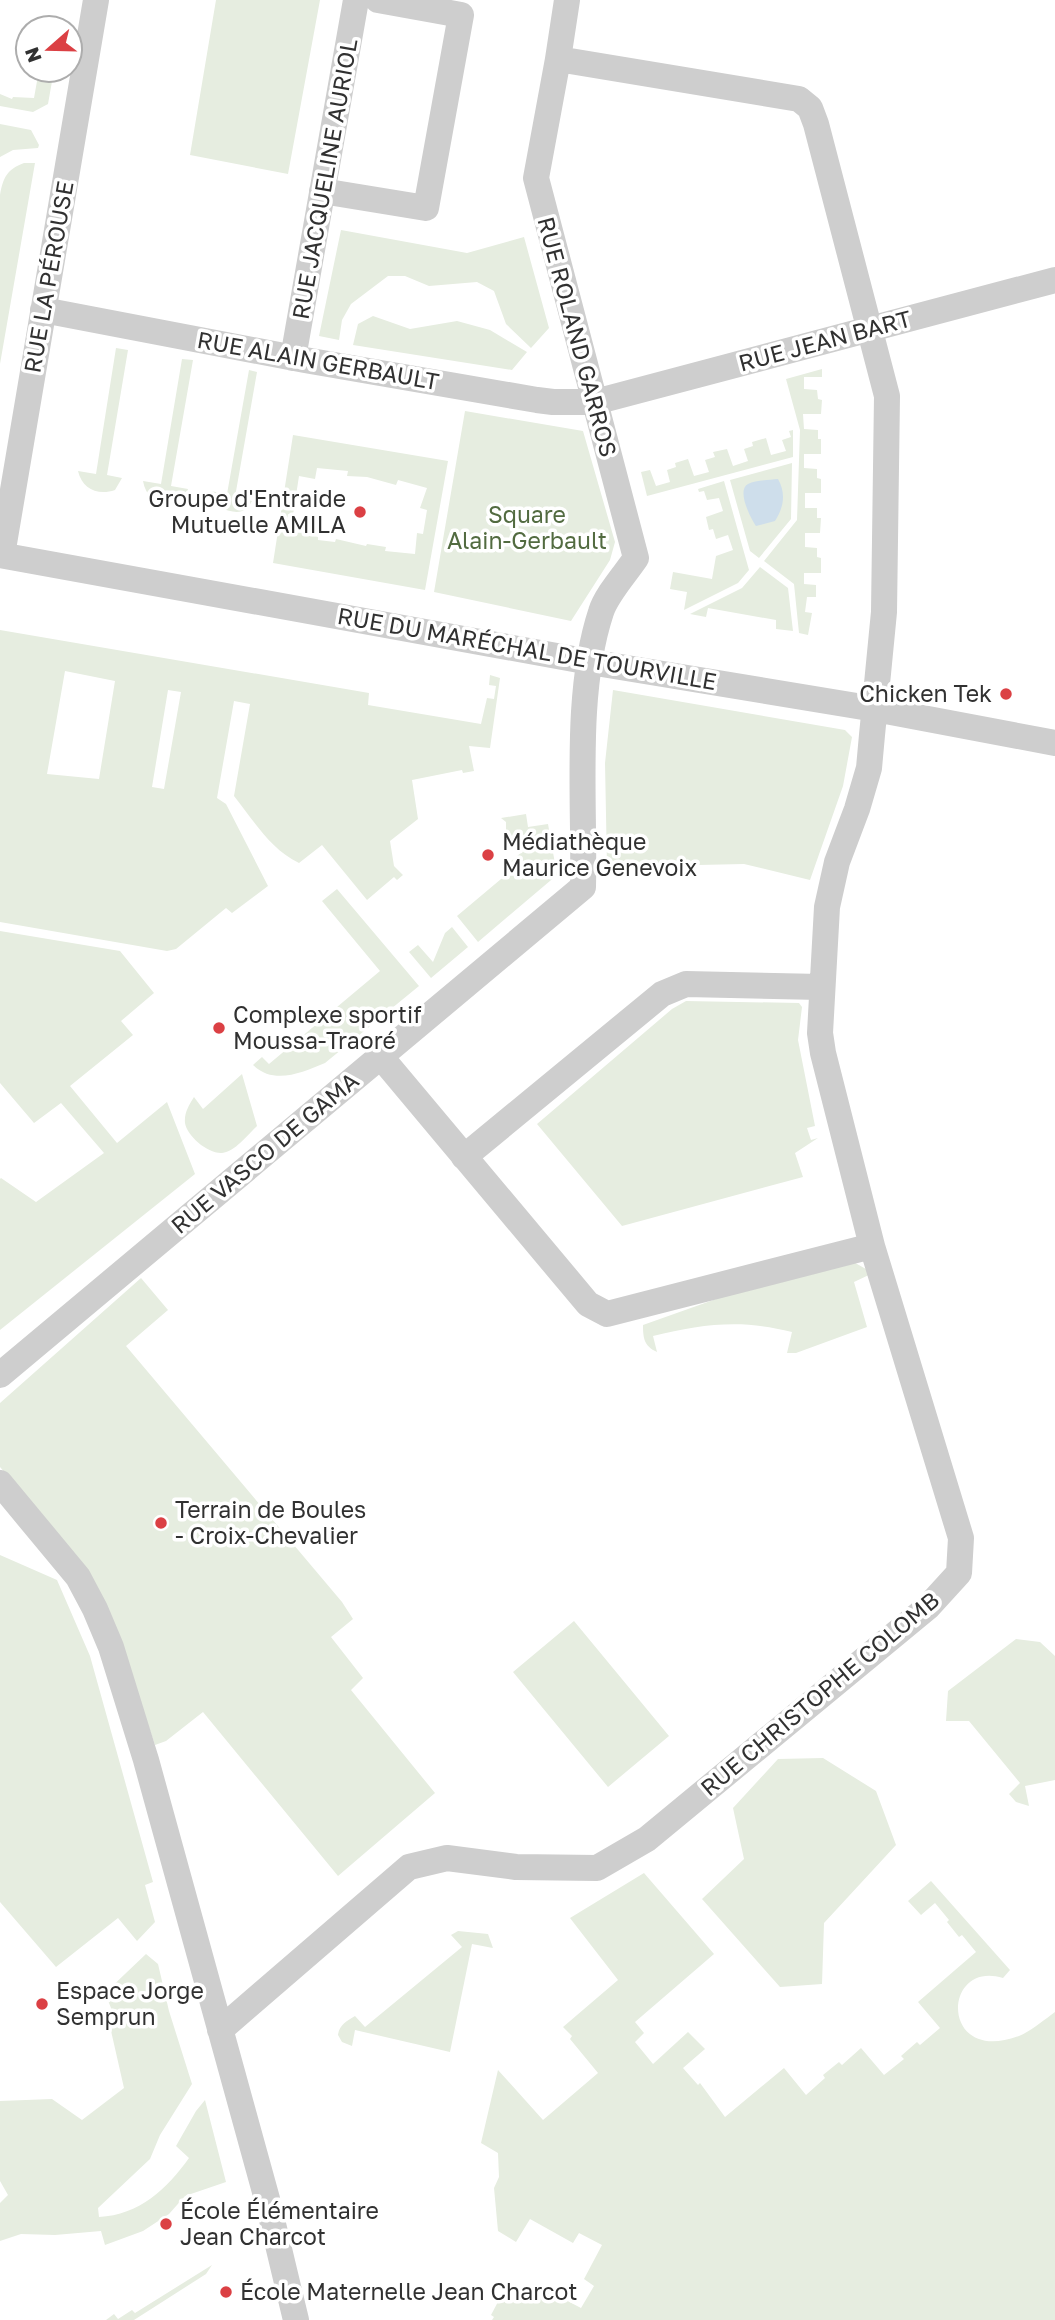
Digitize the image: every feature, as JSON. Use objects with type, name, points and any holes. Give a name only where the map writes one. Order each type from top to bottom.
[{"type":"street","name":"RUE LA PÉROUSE","points":[[1,555],[96,0]]},
{"type":"street","name":"RUE JACQUELINE AURIOL","points":[[293,358],[356,0]]},
{"type":"street","points":[[322,191],[426,208],[461,15],[378,0]]},
{"type":"street","name":"RUE ROLAND GARROS","points":[[567,0],[536,178],[636,558],[601,610],[590,662]]},
{"type":"street","name":"RUE CHRISTOPHE COLOMB","points":[[220,2029],[409,1867],[447,1858],[516,1867],[597,1868],[647,1839],[928,1607],[959,1573],[961,1538],[872,1246],[820,1033],[827,907],[837,862],[869,768],[884,612],[887,396],[817,124],[810,108],[799,99],[558,60]]},
{"type":"street","name":"RUE JEAN BART","points":[[595,402],[1055,280]]},
{"type":"street","name":"RUE ALAIN GERBAULT","points":[[43,310],[293,358],[553,402],[595,402]]},
{"type":"street","name":"RUE DU MARÉCHAL DE TOURVILLE","points":[[1,555],[1055,743]]},
{"type":"street","name":"RUE VASCO DE GAMA","points":[[0,1376],[583,887],[583,746],[590,662]]},
{"type":"street","points":[[464,1157],[662,994],[686,984],[821,986]]},
{"type":"street","points":[[381,1057],[588,1304],[607,1314],[872,1246]]},
{"type":"street","points":[[0,1483],[78,1577],[111,1647],[146,1760],[267,2199],[296,2320]]},
{"type":"green space","points":[[216,0],[320,0],[288,174],[190,155]]},
{"type":"green space","points":[[36,84],[52,84],[48,104],[33,112],[0,106],[0,94],[12,99],[34,98]]},
{"type":"green space","points":[[0,124],[31,130],[38,148],[13,150],[0,157]]},
{"type":"green space","points":[[24,163],[35,163],[0,364],[0,195],[7,175]]},
{"type":"green space","points":[[341,230],[467,253],[524,237],[549,328],[531,348],[506,324],[494,291],[477,282],[429,286],[405,276],[388,276],[351,304],[342,320],[339,340],[319,336]]},
{"type":"green space","points":[[373,316],[410,329],[457,321],[490,330],[527,352],[512,370],[353,345],[358,324]]},
{"type":"green space","points":[[116,348],[128,350],[107,475],[122,478],[115,490],[103,492],[87,487],[78,471],[96,474]]},
{"type":"green space","points":[[182,359],[193,360],[171,486],[188,489],[186,496],[173,503],[166,503],[154,500],[145,489],[143,481],[161,484]]},
{"type":"green space","points":[[822,369],[822,377],[804,377],[804,389],[817,390],[818,399],[822,400],[821,414],[803,414],[804,429],[818,430],[818,439],[821,439],[821,454],[804,454],[804,468],[817,469],[817,478],[821,479],[821,493],[805,493],[805,508],[817,508],[817,518],[821,518],[820,533],[805,533],[805,547],[817,548],[817,557],[821,558],[821,573],[804,573],[804,584],[816,585],[816,597],[807,597],[805,612],[812,613],[808,635],[799,633],[794,584],[764,561],[797,520],[800,430],[786,379]]},
{"type":"green space","points":[[249,370],[257,372],[235,497],[252,501],[245,509],[233,512],[217,507],[210,491],[227,494]]},
{"type":"green space","name":"Square Alain-Gerbault","points":[[465,411],[583,431],[615,542],[610,560],[571,621],[434,592]]},
{"type":"green space","points":[[793,430],[793,457],[647,496],[641,472],[650,470],[656,486],[670,482],[667,470],[676,467],[675,463],[688,459],[694,476],[709,472],[705,460],[715,457],[713,452],[727,449],[733,466],[748,461],[744,449],[753,446],[752,442],[766,438],[771,455],[786,451],[782,440],[791,437],[789,431]]},
{"type":"green space","points":[[293,435],[448,461],[425,590],[273,563]],"holes":[[[317,468],[348,471],[347,476],[367,477],[396,485],[398,480],[427,488],[420,508],[427,510],[423,534],[417,533],[415,554],[385,551],[386,547],[366,546],[336,539],[335,542],[318,540],[318,537],[305,534],[307,523],[287,520],[288,514],[293,515],[299,476],[315,479]]]},
{"type":"green space","points":[[792,463],[791,519],[759,558],[750,551],[730,480]]},
{"type":"green space","points":[[724,481],[749,570],[738,583],[684,610],[687,592],[670,589],[673,572],[712,579],[716,556],[733,550],[728,535],[716,539],[713,529],[709,530],[706,517],[723,511],[719,498],[707,500],[704,491],[699,492],[698,489]]},
{"type":"green space","points":[[760,567],[788,588],[793,631],[776,629],[776,620],[708,608],[706,617],[690,614],[742,588]]},
{"type":"green space","points":[[0,630],[369,693],[368,705],[481,724],[487,698],[494,699],[496,686],[489,685],[490,675],[500,678],[490,748],[469,746],[474,771],[463,773],[462,770],[412,780],[418,819],[390,841],[394,866],[403,875],[397,880],[394,877],[367,900],[322,845],[299,863],[271,842],[234,796],[250,704],[234,701],[217,798],[226,804],[268,886],[232,913],[226,908],[176,949],[167,951],[0,922]],"holes":[[[65,671],[115,681],[99,779],[47,774]],[[168,690],[181,692],[164,789],[152,787]]]},
{"type":"green space","points":[[613,690],[845,730],[852,737],[843,786],[810,880],[744,864],[607,867],[605,763]]},
{"type":"green space","points":[[526,814],[528,827],[548,824],[557,875],[478,942],[457,916],[507,874],[503,868],[523,851],[506,830],[506,822],[501,818]]},
{"type":"green space","points":[[337,889],[419,986],[325,1063],[288,1075],[270,1075],[253,1065],[262,1057],[269,1064],[380,971],[322,901]]},
{"type":"green space","points":[[452,927],[468,947],[431,978],[409,952],[418,945],[433,962],[445,933]]},
{"type":"green space","points":[[0,931],[120,951],[154,993],[121,1021],[133,1035],[70,1086],[117,1143],[167,1102],[195,1174],[0,1330],[0,1179],[36,1202],[104,1153],[61,1103],[34,1123],[0,1083]]},
{"type":"green space","points":[[686,1001],[799,1003],[802,1007],[798,1040],[815,1126],[807,1128],[811,1140],[818,1138],[795,1153],[803,1177],[622,1226],[537,1124],[672,1009]]},
{"type":"green space","points":[[242,1074],[257,1126],[232,1149],[216,1153],[194,1138],[187,1128],[187,1109],[194,1097],[203,1109]]},
{"type":"green space","points":[[850,1260],[873,1273],[854,1282],[867,1327],[796,1353],[787,1353],[792,1332],[756,1325],[705,1326],[653,1336],[657,1352],[645,1341],[643,1325],[784,1275]]},
{"type":"green space","name":"Terrain de Boules - Croix-Chevalier","points":[[141,1278],[168,1310],[126,1346],[342,1602],[353,1619],[331,1637],[363,1678],[351,1690],[435,1793],[338,1876],[203,1712],[166,1741],[155,1745],[129,1669],[80,1563],[0,1467],[0,1403]]},
{"type":"green space","points":[[0,1555],[57,1580],[90,1656],[153,1882],[145,1885],[155,1922],[137,1941],[118,1918],[56,1967],[0,1902]]},
{"type":"green space","points":[[574,1621],[669,1736],[608,1787],[513,1672]]},
{"type":"green space","points":[[1016,1639],[1040,1642],[1055,1656],[1055,1780],[1025,1786],[1029,1806],[1016,1802],[1009,1794],[1020,1783],[969,1721],[946,1721],[948,1691]]},
{"type":"green space","points":[[823,1758],[876,1791],[896,1845],[824,1923],[822,1984],[780,1987],[702,1899],[744,1859],[733,1808],[778,1759]]},
{"type":"green space","points":[[644,1873],[714,1954],[635,2022],[644,2033],[635,2042],[653,2064],[688,2032],[705,2049],[683,2068],[698,2085],[700,2083],[725,2117],[784,2068],[806,2095],[825,2078],[823,2075],[839,2062],[842,2065],[861,2048],[884,2075],[904,2059],[901,2056],[917,2042],[920,2045],[940,2028],[918,2002],[976,1952],[962,1935],[959,1937],[935,1903],[921,1915],[908,1901],[931,1881],[1010,1970],[1003,1978],[983,1976],[969,1983],[960,1996],[958,2011],[963,2026],[974,2037],[993,2041],[1024,2034],[1055,2012],[1055,2320],[492,2320],[494,2317],[491,2315],[508,2283],[531,2296],[537,2285],[581,2308],[594,2286],[584,2279],[602,2245],[579,2233],[573,2243],[530,2219],[516,2242],[498,2231],[494,2188],[499,2177],[498,2153],[481,2143],[498,2070],[543,2120],[598,2073],[563,2027],[618,1980],[570,1918]]},
{"type":"green space","points":[[458,1931],[488,1934],[493,1948],[472,1944],[450,2052],[355,2030],[352,2046],[342,2042],[338,2035],[346,2022],[355,2016],[365,2027],[462,1947],[451,1935]]},
{"type":"green space","points":[[146,1954],[158,1964],[169,2011],[192,2084],[160,2135],[150,2159],[98,2208],[99,2217],[139,2206],[171,2180],[189,2158],[176,2146],[205,2100],[226,2182],[185,2196],[169,2214],[143,2231],[105,2245],[101,2231],[55,2235],[21,2234],[0,2241],[0,2203],[8,2195],[0,2181],[0,2101],[52,2099],[82,2120],[124,2088],[109,2022],[115,2018],[105,1993]]},
{"type":"green space","points":[[212,2265],[206,2274],[134,2320],[106,2320],[114,2314],[118,2319],[132,2310],[135,2313]]},
{"type":"water","points":[[778,479],[783,495],[778,516],[775,521],[756,526],[744,498],[745,487],[755,482]]},
{"type":"place","name":"Groupe d'Entraide Mutuelle AMILA","points":[[360,512]]},
{"type":"place","name":"Chicken Tek","points":[[1006,694]]},
{"type":"place","name":"Médiathèque Maurice Genevoix","points":[[488,855]]},
{"type":"place","name":"Complexe sportif Moussa-Traoré","points":[[219,1028]]},
{"type":"place","name":"Terrain de Boules - Croix-Chevalier","points":[[161,1523]]},
{"type":"place","name":"Espace Jorge Semprun","points":[[42,2004]]},
{"type":"place","name":"École Élémentaire Jean Charcot","points":[[166,2224]]},
{"type":"place","name":"École Maternelle Jean Charcot","points":[[226,2292]]}]
